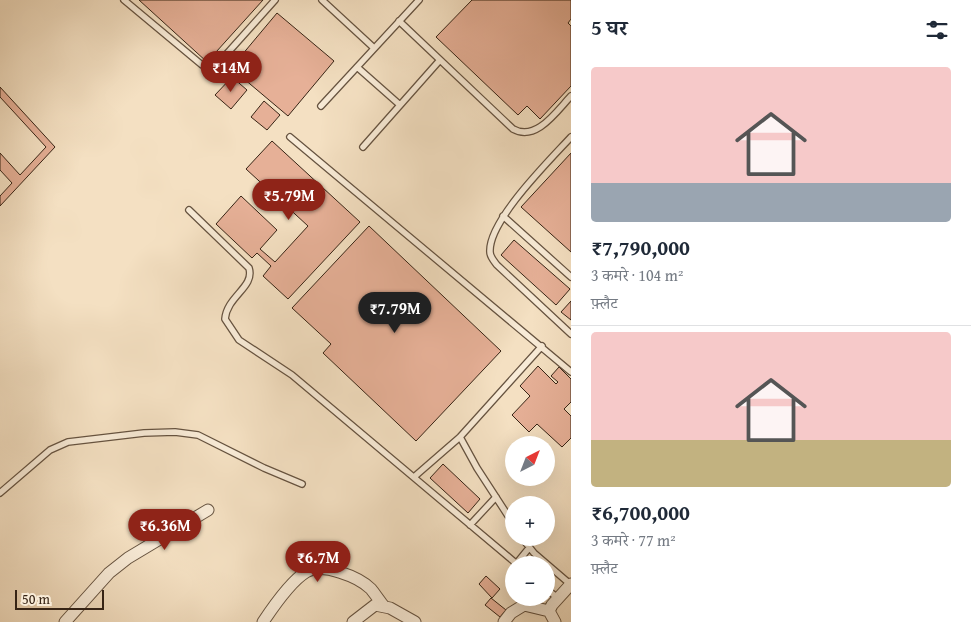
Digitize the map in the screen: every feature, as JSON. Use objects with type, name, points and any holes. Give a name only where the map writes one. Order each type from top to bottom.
[{"type":"street","points":[[65,622],[109,573],[128,558],[208,510]]},
{"type":"street","points":[[263,622],[296,581],[307,571],[324,569],[352,576],[370,588],[382,605]]},
{"type":"street","points":[[504,622],[511,613],[524,605],[552,617],[552,605],[571,584]]},
{"type":"street","points":[[353,622],[375,604],[382,605],[415,622]]},
{"type":"lane","points":[[124,0],[202,65],[211,67],[223,58],[275,0]]},
{"type":"lane","points":[[322,0],[374,48]]},
{"type":"lane","points":[[321,106],[419,0]]},
{"type":"lane","points":[[399,21],[514,129],[522,133],[530,133],[538,129],[571,96]]},
{"type":"lane","points":[[362,147],[440,60]]},
{"type":"lane","points":[[357,67],[400,105]]},
{"type":"lane","points":[[290,137],[571,372]]},
{"type":"lane","points":[[571,137],[514,200],[504,216],[492,242],[490,252],[497,265],[571,334]]},
{"type":"lane","points":[[189,210],[249,268],[251,274],[248,281],[229,304],[226,311],[225,319],[239,340],[292,375],[507,556]]},
{"type":"lane","points":[[504,216],[571,277]]},
{"type":"lane","points":[[414,477],[460,437],[542,346]]},
{"type":"lane","points":[[0,493],[50,450],[68,442],[144,433],[175,432],[198,435],[264,468],[302,484]]},
{"type":"lane","points":[[460,437],[505,511]]},
{"type":"lane","points":[[470,525],[496,497]]},
{"type":"lane","points":[[523,556],[529,548],[571,584]]},
{"type":"building","points":[[139,0],[263,0],[207,62]]},
{"type":"building","points":[[472,0],[571,0],[571,19],[568,23],[571,26],[571,86],[540,119],[527,106],[518,115],[436,37]]},
{"type":"building","points":[[277,13],[334,61],[288,116],[231,68]]},
{"type":"building","points":[[232,77],[247,90],[231,109],[215,95]]},
{"type":"building","points":[[0,87],[55,147],[0,206],[0,196],[12,183],[0,170],[0,153],[20,175],[46,147],[0,97]]},
{"type":"building","points":[[264,101],[280,115],[267,130],[251,117]]},
{"type":"building","points":[[272,141],[360,222],[288,299],[263,276],[271,266],[257,253],[252,258],[216,224],[241,196],[277,230],[260,249],[275,262],[308,226],[246,169]]},
{"type":"building","points":[[571,153],[571,252],[521,207]]},
{"type":"building","points":[[369,226],[501,351],[416,441],[323,353],[331,344],[292,308]]},
{"type":"building","points":[[514,240],[570,289],[556,305],[501,255]]},
{"type":"building","points":[[571,301],[571,320],[561,312]]},
{"type":"building","points":[[538,366],[556,384],[558,382],[551,376],[559,367],[571,379],[571,402],[564,409],[571,416],[571,438],[562,447],[555,441],[555,436],[550,436],[537,424],[529,432],[512,415],[530,396],[520,386]]},
{"type":"building","points":[[443,464],[480,499],[468,513],[430,478]]},
{"type":"building","points":[[486,576],[500,589],[492,598],[479,584]]},
{"type":"building","points":[[491,598],[506,610],[500,617],[485,605]]}]
